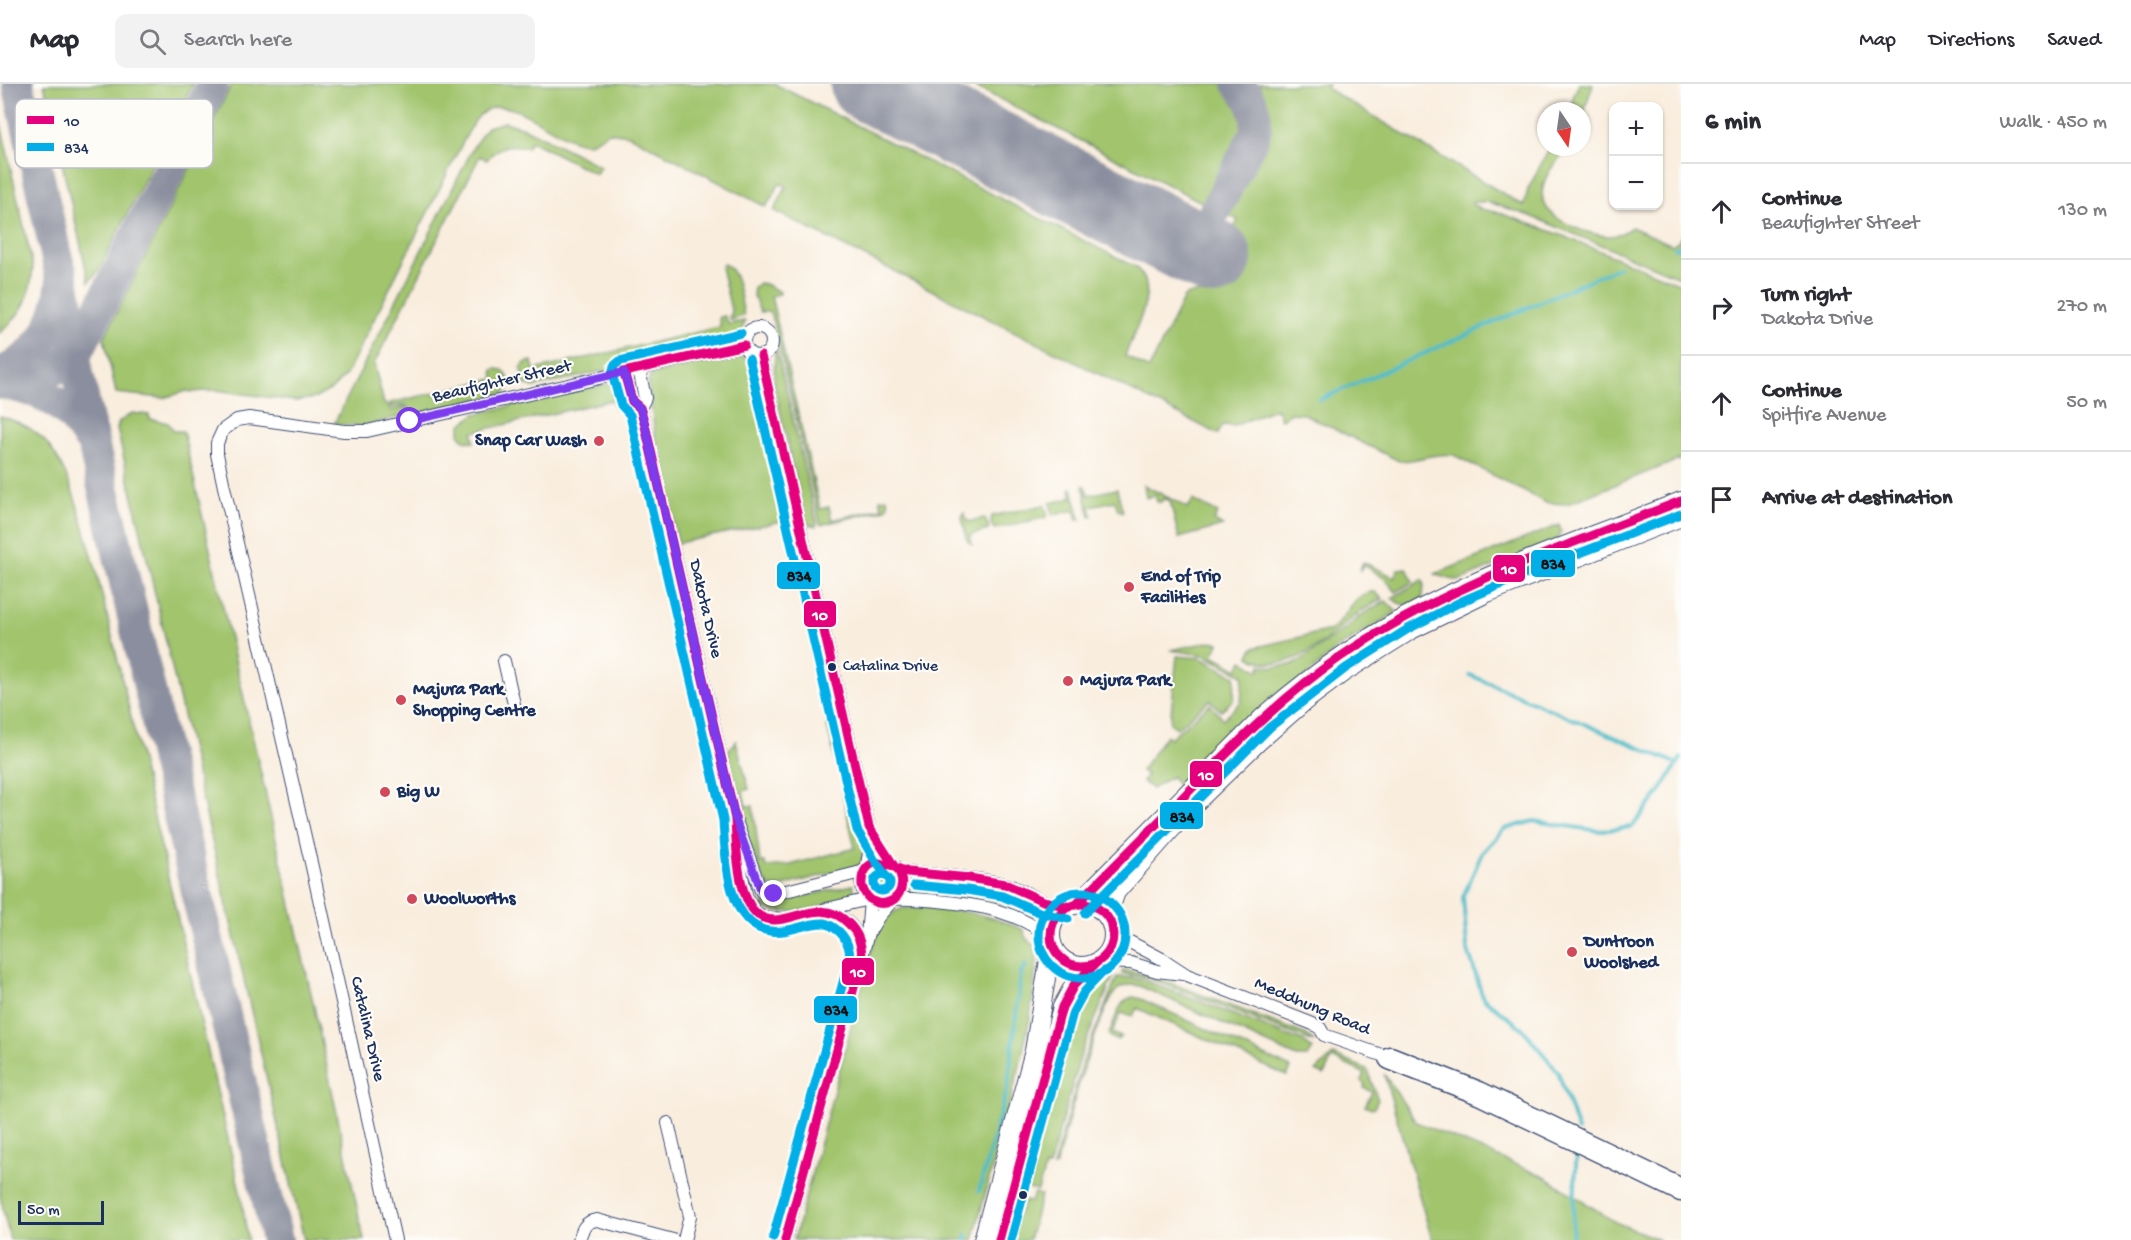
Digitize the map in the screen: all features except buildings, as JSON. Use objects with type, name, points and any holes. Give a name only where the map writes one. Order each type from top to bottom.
[{"type":"highway","points":[[1390,1058],[1479,1093],[1681,1190]]},
{"type":"main road","points":[[983,1240],[1034,1051],[1042,1011],[1052,930],[1061,912],[1073,906],[1262,718],[1336,660],[1407,616],[1447,596],[1506,569],[1681,501]]},
{"type":"main road","points":[[1052,941],[1058,954],[1069,963],[1082,966],[1103,958],[1110,947],[1111,906],[1114,896],[1184,815],[1258,742],[1305,701],[1344,672],[1418,626],[1487,593],[1681,517]]},
{"type":"main road","points":[[1073,906],[1091,906],[1097,909],[1108,918],[1111,926]]},
{"type":"main road","points":[[999,1240],[1062,1007],[1074,985],[1096,962]]},
{"type":"street","points":[[757,328],[765,330],[771,336],[772,344],[769,351],[761,356],[752,355],[744,345],[746,336],[751,330],[757,328]]},
{"type":"street","name":"Beaufighter Street","points":[[303,825],[217,454],[220,436],[229,425],[237,420],[249,418],[350,432],[367,431],[744,345]]},
{"type":"street","points":[[761,356],[869,827],[870,849],[862,885],[864,892],[870,899],[881,903],[894,900],[963,903],[992,908],[1029,923],[1052,941]]},
{"type":"street","name":"Dakota Drive","points":[[639,369],[645,398],[640,408]]},
{"type":"street","name":"Dakota Drive","points":[[624,372],[632,401],[640,408],[735,818]]},
{"type":"street","points":[[504,661],[514,704]]},
{"type":"street","points":[[735,818],[759,887],[764,894],[774,894],[866,870],[871,865],[881,862],[906,871],[976,878],[1002,884],[1047,902],[1073,906]]},
{"type":"street","points":[[735,818],[736,847],[746,896],[755,912],[763,917],[778,920],[870,899]]},
{"type":"street","name":"Catalina Drive","points":[[303,825],[395,1240]]},
{"type":"street","points":[[867,938],[876,920],[900,894],[903,885],[902,875],[884,853],[869,827]]},
{"type":"street","points":[[785,1240],[867,938],[870,899]]},
{"type":"street","points":[[823,910],[839,916],[854,929],[861,944],[862,958]]},
{"type":"street","name":"Meddhung Road","points":[[1111,926],[1126,940],[1187,975],[1313,1024],[1320,1028],[1323,1035],[1390,1058]]},
{"type":"street","name":"Meddhung Road","points":[[1096,962],[1131,963],[1187,975]]},
{"type":"street","points":[[668,1123],[690,1216],[684,1240]]},
{"type":"street","points":[[579,1240],[584,1226],[592,1220],[673,1240]]},
{"type":"green space","points":[[44,84],[193,84],[185,99],[47,99]]},
{"type":"green space","points":[[232,84],[775,84],[1136,267],[1144,278],[1146,296],[1141,317],[1125,356],[1149,369],[1184,297],[1188,294],[1200,293],[1238,220],[1221,211],[1259,137],[1260,109],[1248,84],[1328,84],[1326,88],[1524,206],[1528,189],[1545,156],[1561,156],[1545,181],[1543,198],[1547,207],[1563,222],[1606,236],[1617,235],[1632,227],[1672,245],[1679,240],[1681,235],[1681,278],[1533,217],[1488,202],[1473,202],[1472,204],[1480,209],[1497,212],[1561,235],[1681,284],[1681,459],[1567,504],[1546,503],[1454,455],[1399,461],[1304,414],[1291,413],[1281,419],[1276,408],[1234,426],[1223,425],[1218,434],[774,211],[786,187],[780,183],[766,207],[629,135],[608,132],[590,143],[575,141],[522,113],[509,108],[496,107],[481,114],[464,140],[346,375],[332,389],[316,398],[295,401],[216,390],[187,391],[163,398],[116,393],[104,338],[190,168],[213,168],[213,122]]},
{"type":"green space","points":[[970,84],[1231,84],[1247,102],[1249,122],[1242,143],[1209,206]]},
{"type":"green space","points":[[1579,84],[1593,84],[1587,102],[1573,102]]},
{"type":"green space","points":[[0,120],[33,267],[30,288],[24,304],[15,318],[0,333]]},
{"type":"green space","points":[[505,122],[527,129],[600,166],[596,174],[531,141],[527,148],[505,146],[500,148],[487,160],[480,156],[374,364],[384,404],[388,405],[391,410],[405,407],[408,415],[362,426],[334,424],[474,146],[487,127]]},
{"type":"green space","points":[[63,168],[151,168],[99,270],[89,282]]},
{"type":"green space","points":[[723,264],[728,266],[735,278],[744,316],[730,320],[732,314],[721,267]]},
{"type":"green space","points":[[759,283],[780,292],[780,294],[771,296],[820,509],[829,507],[832,520],[882,508],[880,499],[887,498],[886,509],[821,525],[774,324],[769,311],[760,312],[753,295],[754,288]]},
{"type":"green space","points":[[725,316],[728,324],[745,321],[741,335],[730,342],[534,387],[526,385],[523,381],[521,368],[525,363],[532,361],[534,370],[720,327],[719,317]]},
{"type":"green space","points":[[775,342],[816,526],[808,524],[804,517],[774,384]]},
{"type":"green space","points":[[733,356],[746,359],[756,368],[792,519],[678,543],[657,449],[648,382],[650,377],[657,373]]},
{"type":"green space","points":[[493,370],[503,370],[508,377],[508,389],[503,394],[411,415],[406,405],[391,407],[390,403],[494,379]]},
{"type":"green space","points":[[611,383],[621,387],[625,396],[622,404],[615,409],[612,400],[473,432],[474,442],[464,440],[459,434],[461,425],[475,414]]},
{"type":"green space","points":[[132,413],[149,415],[150,419],[168,423],[174,431],[183,431],[313,1002],[364,1240],[304,1240],[117,429],[119,422]]},
{"type":"green space","points":[[0,416],[29,428],[50,446],[66,476],[83,523],[156,824],[241,1196],[248,1240],[10,1240],[0,1196]]},
{"type":"green space","points":[[1085,485],[1088,495],[1117,489],[1123,512],[1118,510],[1115,501],[1090,506],[1092,516],[1090,517],[1083,486]]},
{"type":"green space","points":[[1144,485],[1188,508],[1193,500],[1218,513],[1214,521],[1223,526],[1179,538],[1170,501],[1164,498],[1161,502],[1157,502],[1155,495],[1146,498]]},
{"type":"green space","points":[[1072,488],[1080,519],[1077,520],[1074,510],[1053,515],[1050,503],[1072,498],[1070,489]]},
{"type":"green space","points":[[1044,505],[1047,517],[995,529],[992,525],[992,516]]},
{"type":"green space","points":[[964,513],[968,522],[985,518],[989,528],[970,535],[972,544],[967,540],[962,517]]},
{"type":"green space","points":[[1559,525],[1561,531],[1558,540],[1458,581],[1435,574]]},
{"type":"green space","points":[[1363,562],[1394,577],[1398,569],[1407,568],[1413,582],[1396,592],[1385,579],[1364,565],[1359,571]]},
{"type":"green space","points":[[1422,580],[1424,583],[1423,598],[1403,605],[1392,598]]},
{"type":"green space","points":[[1375,592],[1383,599],[1362,611],[1307,653],[1278,663],[1263,662],[1249,656],[1253,648],[1331,630],[1359,597]]},
{"type":"green space","points":[[1386,601],[1397,612],[1338,648],[1179,789],[1172,776],[1152,789],[1142,781],[1147,775],[1141,771],[1166,735],[1170,738],[1210,704],[1223,719],[1241,702],[1243,675],[1204,655],[1171,650],[1213,641],[1219,643],[1213,655],[1238,669],[1243,660],[1259,671],[1261,665],[1274,667],[1295,664],[1364,613]]},
{"type":"green space","points":[[1177,656],[1201,658],[1235,676],[1234,699],[1221,711],[1210,700],[1177,728],[1170,723]]},
{"type":"green space","points":[[838,722],[865,843],[861,865],[776,888],[765,885],[742,822],[727,757],[729,749],[736,741],[749,789],[743,791],[746,806],[753,806],[760,862],[765,862],[766,867],[790,865],[855,848],[842,792],[846,792],[840,763],[836,763],[827,726]]},
{"type":"green space","points":[[882,875],[889,878],[892,885],[889,892],[882,895],[875,892],[872,885],[875,878]]},
{"type":"green space","points":[[911,879],[982,886],[1006,891],[1038,905],[1037,908],[1033,908],[1032,916],[1004,904],[984,899],[911,892]]},
{"type":"green space","points":[[853,885],[856,897],[803,910],[776,911],[764,908],[755,902],[756,900],[762,904],[770,904]]},
{"type":"green space","points":[[904,908],[934,908],[996,919],[1024,930],[1025,937],[1034,946],[1037,961],[1030,1018],[1020,1065],[973,1240],[794,1240],[876,933],[887,917]]},
{"type":"green space","points":[[1123,970],[1150,975],[1307,1035],[1314,1042],[1148,978],[1122,974]]},
{"type":"green space","points":[[1113,977],[1082,1051],[1049,1167],[1045,1167],[1038,1191],[1028,1189],[1033,1170],[1034,1145],[1071,1014],[1087,989],[1105,978]]},
{"type":"green space","points":[[1117,977],[1146,981],[1302,1041],[1313,1049],[1308,1057],[1297,1057],[1140,986],[1121,987],[1110,999],[1099,1025],[1081,1077],[1056,1166],[1053,1167],[1084,1059]]},
{"type":"green space","points":[[1133,997],[1291,1068],[1287,1076],[1137,1008],[1133,1016],[1121,1013],[1112,1033],[1121,1037],[1117,1040],[1110,1037],[1109,1033],[1118,1011],[1124,1002]]},
{"type":"green space","points":[[1333,1055],[1367,1069],[1378,1100],[1374,1108],[1365,1106],[1372,1092],[1364,1088],[1365,1084],[1361,1081],[1364,1073],[1332,1058],[1324,1075],[1316,1071]]},
{"type":"green space","points":[[1384,1074],[1416,1122],[1547,1178],[1615,1222],[1660,1240],[1432,1240]]},
{"type":"green space","points":[[1034,1193],[1041,1195],[1029,1240],[1009,1240],[1014,1222],[1025,1201],[1031,1202]]},
{"type":"waterway","points":[[1675,248],[1681,246]]},
{"type":"waterway","points":[[1319,400],[1619,267]]},
{"type":"waterway","points":[[1470,675],[1678,764]]},
{"type":"waterway","points":[[1578,1131],[1558,1072],[1522,1028],[1483,998],[1467,947],[1463,897],[1482,853],[1504,829],[1534,821],[1599,831],[1632,827],[1659,793],[1681,758]]},
{"type":"waterway","points":[[979,1191],[1008,1086],[1021,973],[1026,965]]},
{"type":"waterway","points":[[1572,1240],[1577,1148]]},
{"type":"waterway","points":[[966,1240],[967,1235]]},
{"type":"taxiway","points":[[18,84],[21,99]]},
{"type":"taxiway","points":[[205,99],[213,84]]},
{"type":"taxiway","points":[[1195,249],[1254,136],[1256,128],[1254,108],[1238,84]]},
{"type":"taxiway","points":[[0,373],[14,366],[36,347],[51,324],[60,296],[62,281],[37,168]]},
{"type":"taxiway","points":[[4,384],[27,381],[47,374],[65,362],[81,345],[171,168]]},
{"type":"taxiway","points":[[61,271],[71,320],[77,370],[98,465],[277,1240]]},
{"type":"taxiway","points":[[9,385],[35,392],[55,402],[73,418],[89,439]]},
{"type":"runway","points":[[868,84],[1214,258]]},
{"type":"transit line","name":"834","points":[[741,333],[620,361],[614,366],[612,374],[621,405],[630,415],[723,820],[727,868],[736,902],[744,916],[755,926],[770,931],[784,931],[825,923],[835,928],[848,945],[850,957],[773,1237]]},
{"type":"transit line","name":"10","points":[[744,345],[624,372],[632,401],[640,408],[644,421],[735,818],[739,867],[744,893],[755,912],[765,919],[776,920],[824,911],[837,915],[849,924],[858,936],[861,949],[862,958],[785,1240]]},
{"type":"transit line","name":"10","points":[[761,356],[869,827],[894,866]]},
{"type":"transit line","name":"834","points":[[749,359],[857,830],[884,873]]},
{"type":"transit line","name":"10","points":[[1076,905],[1246,735],[1301,686],[1340,657],[1421,609],[1463,589],[1549,552],[1681,501]]},
{"type":"transit line","name":"834","points":[[1085,913],[1270,727],[1346,668],[1408,629],[1460,602],[1681,514]]},
{"type":"transit line","name":"10","points":[[876,862],[897,868],[901,879],[901,889],[890,901],[874,902],[867,896],[862,886],[864,871],[876,862]]},
{"type":"transit line","name":"10","points":[[897,868],[908,872],[1005,884],[1043,901],[1070,907]]},
{"type":"transit line","name":"834","points":[[879,875],[885,875],[890,883],[888,889],[879,891],[874,886],[874,880],[879,875]]},
{"type":"transit line","name":"834","points":[[914,885],[1002,896],[1039,912],[1068,919]]},
{"type":"transit line","name":"834","points":[[1082,892],[1098,896],[1112,905],[1121,919],[1125,935],[1121,951],[1112,965],[1098,974],[1082,978],[1066,974],[1052,965],[1043,951],[1039,935],[1043,919],[1052,905],[1066,896],[1082,892]]},
{"type":"transit line","name":"10","points":[[1082,904],[1104,913],[1113,935],[1104,957],[1082,966],[1060,957],[1051,935],[1060,913],[1082,904]]},
{"type":"transit line","name":"10","points":[[999,1240],[1062,1007],[1074,985],[1096,963]]},
{"type":"transit line","name":"834","points":[[1011,1240],[1073,1012],[1084,992],[1104,971]]},
{"type":"place","name":"Snap Car Wash","points":[[599,441]]},
{"type":"place","name":"End of Trip Facilities","points":[[1129,587]]},
{"type":"place","name":"Catalina Drive","points":[[832,667]]},
{"type":"place","name":"Majura Park","points":[[1068,681]]},
{"type":"place","name":"Majura Park Shopping Centre","points":[[401,700]]},
{"type":"place","name":"Big W","points":[[385,792]]},
{"type":"place","name":"Woolworths","points":[[412,899]]},
{"type":"place","name":"Duntroon Woolshed","points":[[1572,952]]},
{"type":"route","points":[[410,421],[624,372],[632,401],[640,408],[644,421],[735,818],[761,891],[764,894],[774,894]]}]
